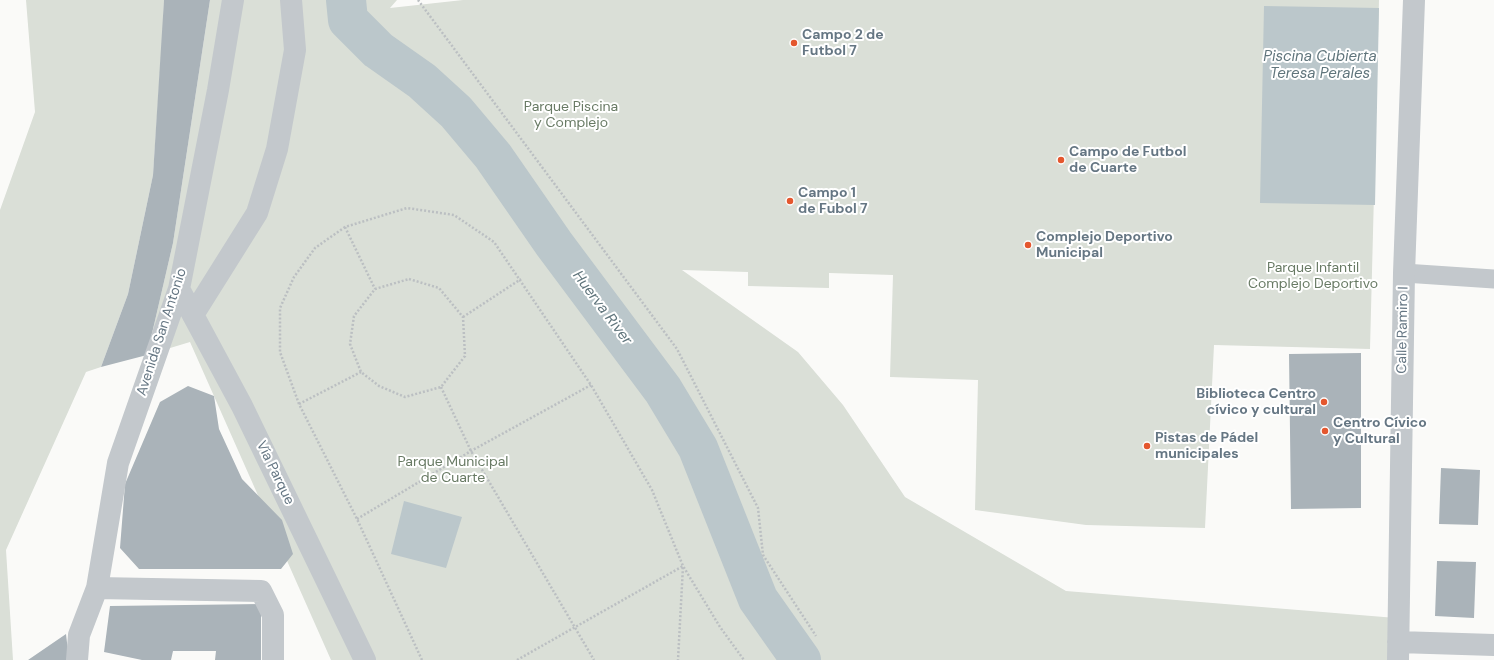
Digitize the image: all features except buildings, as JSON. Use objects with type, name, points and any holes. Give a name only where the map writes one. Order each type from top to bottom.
[{"type":"street","name":"Avenida San Antonio","points":[[77,660],[79,635],[97,588],[118,464],[179,289],[218,90],[233,0]]},
{"type":"street","points":[[193,315],[257,214],[277,149],[295,50],[291,0]]},
{"type":"street","name":"Calle Ramiro I","points":[[1398,651],[1404,273],[1414,0]]},
{"type":"street","points":[[1404,273],[1494,279]]},
{"type":"street","name":"Vía Parque","points":[[179,289],[242,406],[365,660]]},
{"type":"street","points":[[97,588],[261,591],[273,615],[273,660]]},
{"type":"street","points":[[1398,651],[1494,645]]},
{"type":"path","points":[[418,0],[677,349],[758,508],[763,555],[816,636]]},
{"type":"path","points":[[422,660],[357,519],[299,404],[280,352],[280,308],[294,276],[315,248],[345,227],[406,208],[454,215],[494,242],[521,279],[591,385],[652,490],[682,566],[720,627],[744,660]]},
{"type":"path","points":[[345,227],[375,289]]},
{"type":"path","points":[[409,279],[439,288],[463,317],[464,356],[441,387],[405,397],[379,386],[361,372],[350,344],[354,316],[375,289],[409,279]]},
{"type":"path","points":[[463,317],[521,279]]},
{"type":"path","points":[[299,404],[361,372]]},
{"type":"path","points":[[357,519],[471,451],[591,385]]},
{"type":"path","points":[[441,387],[471,451],[594,660]]},
{"type":"path","points":[[517,660],[682,566]]},
{"type":"path","points":[[678,660],[682,566]]},
{"type":"green space","points":[[26,0],[164,0],[153,175],[128,294],[101,367],[86,372],[6,550],[13,660],[0,660],[0,210],[35,112]]},
{"type":"green space","points":[[210,0],[397,0],[390,8],[463,0],[1379,0],[1370,349],[1214,345],[1205,528],[1086,525],[975,510],[978,380],[890,377],[893,275],[829,273],[829,288],[748,286],[748,272],[682,270],[798,352],[843,405],[905,497],[1066,591],[1396,618],[1393,660],[331,660],[190,342],[147,355],[173,243]]},
{"type":"water","name":"Piscina Cubierta Teresa Perales","points":[[1264,6],[1379,8],[1375,205],[1260,203]]},
{"type":"water","points":[[404,501],[462,517],[446,568],[391,554]]},
{"type":"waterway","name":"Huerva River","points":[[346,0],[348,20],[378,50],[422,81],[456,112],[493,156],[554,244],[663,390],[698,448],[758,599],[801,660]]},
{"type":"place","name":"Campo 2 de Futbol 7","points":[[794,43]]},
{"type":"place","name":"Campo de Futbol de Cuarte","points":[[1061,160]]},
{"type":"place","name":"Campo 1 de Fubol 7","points":[[790,201]]},
{"type":"place","name":"Complejo Deportivo Municipal","points":[[1028,245]]},
{"type":"place","name":"Biblioteca Centro cívico y cultural","points":[[1324,402]]},
{"type":"place","name":"Centro Cívico y Cultural","points":[[1325,431]]},
{"type":"place","name":"Pistas de Pádel municipales","points":[[1147,446]]},
{"type":"park label","name":"Parque Piscina y Complejo","points":[[571,116]]},
{"type":"park label","name":"Parque Infantil Complejo Deportivo","points":[[1313,276]]},
{"type":"park label","name":"Parque Municipal de Cuarte","points":[[453,470]]}]
